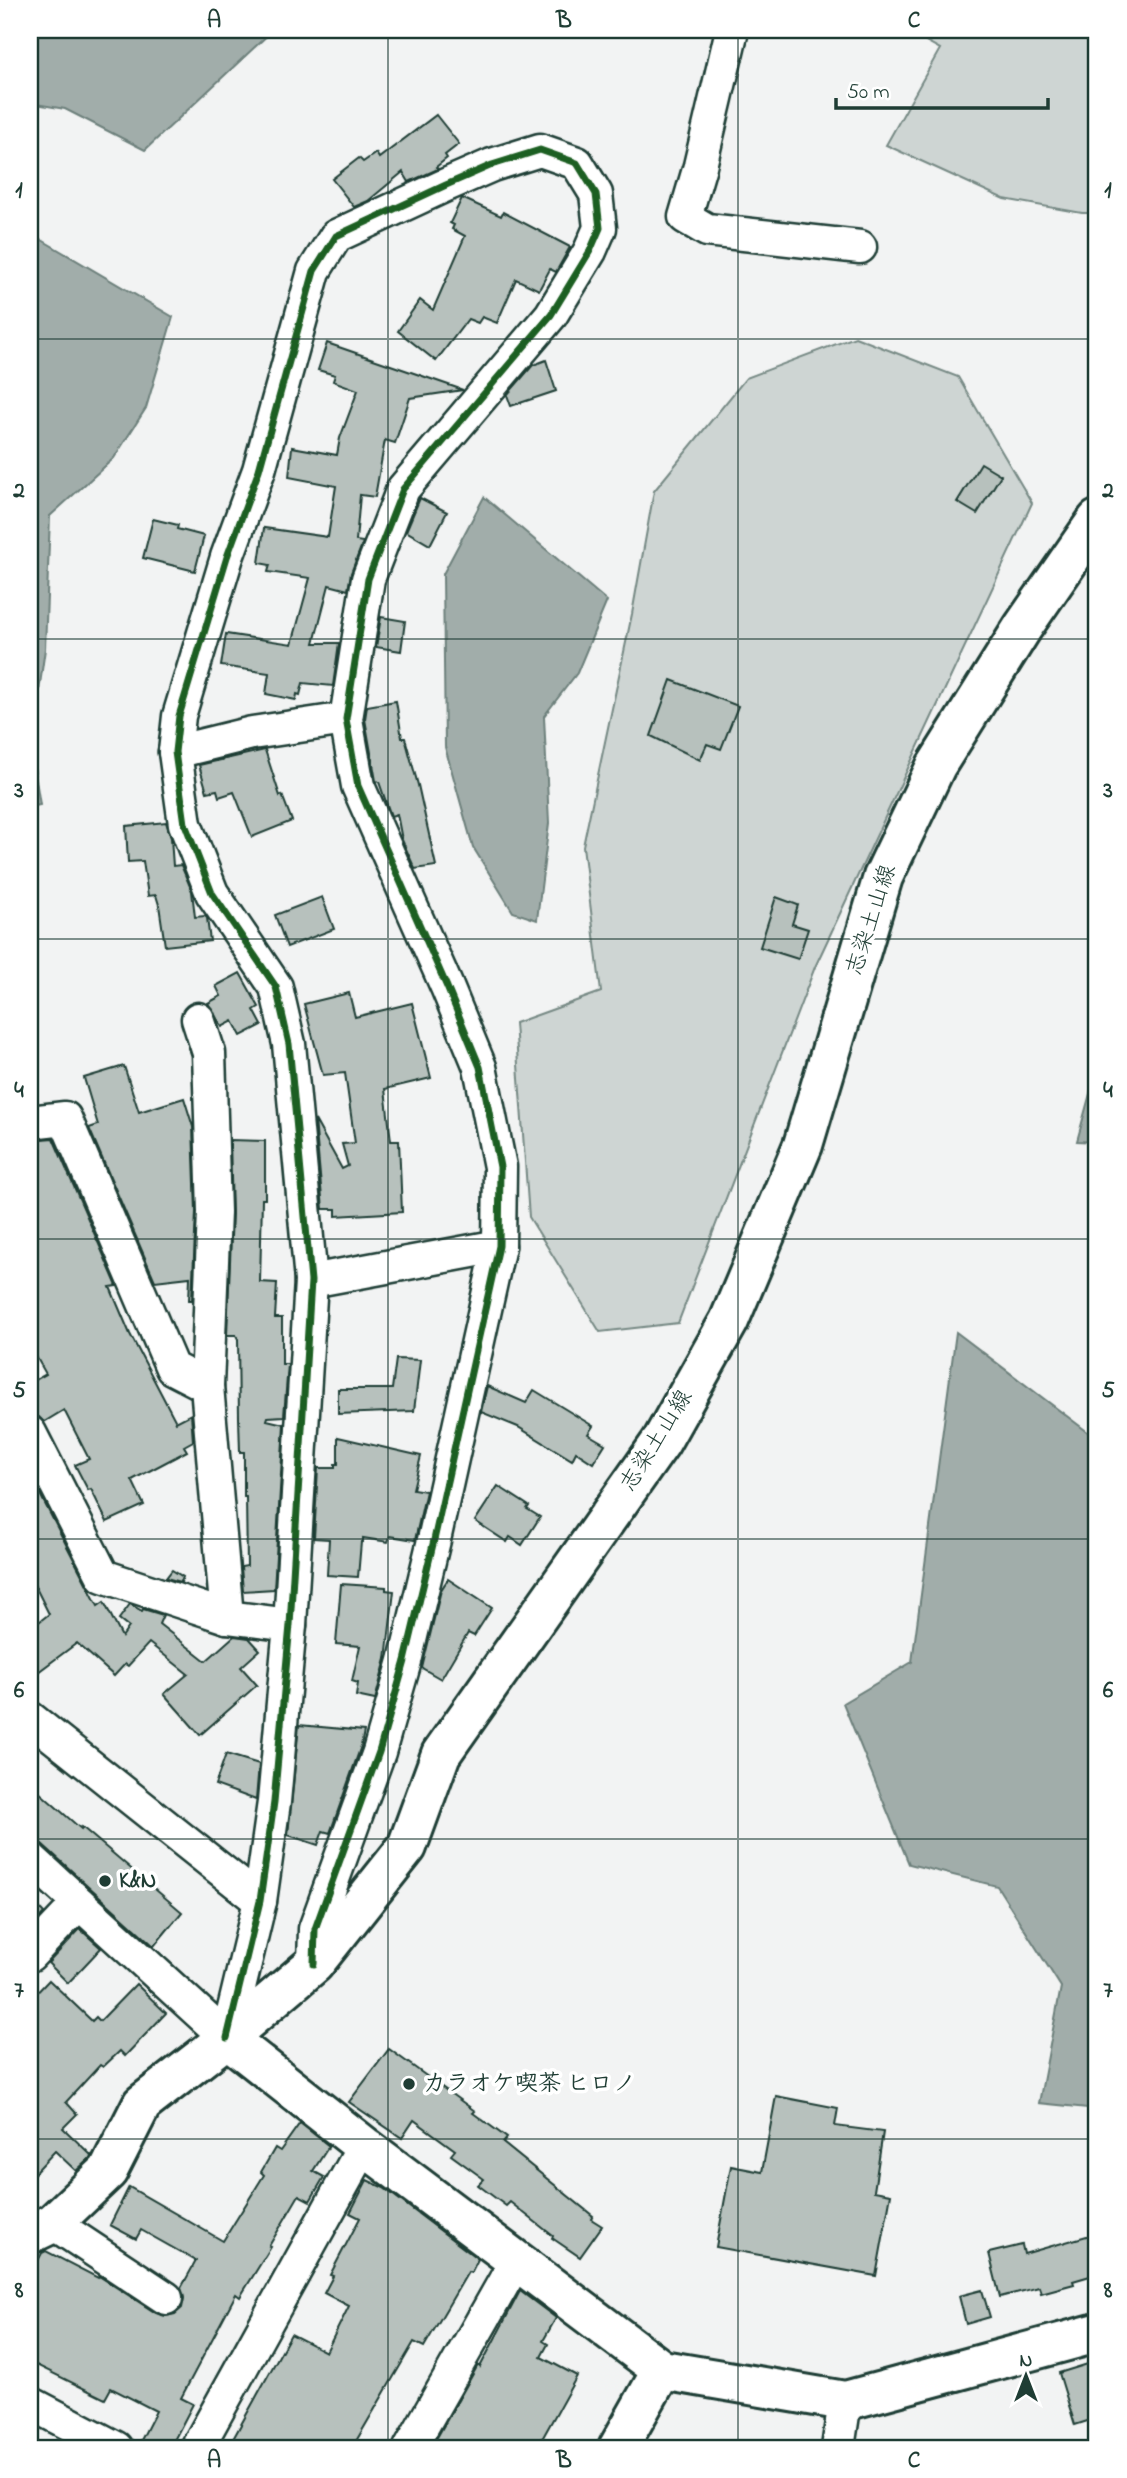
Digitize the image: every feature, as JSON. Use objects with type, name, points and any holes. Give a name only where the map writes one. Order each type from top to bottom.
[{"type":"main road","name":"志染土山線","points":[[41,2229],[108,2171],[142,2104],[227,2038],[314,1964],[407,1847],[441,1754],[661,1442],[729,1321],[803,1144],[883,877],[936,766],[1023,627],[1097,520]]},
{"type":"main road","points":[[227,2038],[363,2146],[662,2370],[845,2401],[1097,2333]]},
{"type":"main road","points":[[618,2448],[662,2370]]},
{"type":"street","points":[[732,30],[700,166],[685,217],[707,230],[860,247]]},
{"type":"street","points":[[30,1858],[227,2038],[260,1901],[274,1802],[290,1625],[311,1281],[289,1044],[276,987],[212,893],[185,824],[175,752],[180,716],[227,557],[259,470],[314,271],[336,236],[492,165],[540,150],[577,163],[596,194],[600,228],[590,251],[551,315],[403,489],[368,579],[346,719],[358,786],[442,974],[480,1067],[500,1167],[499,1246],[405,1661],[379,1752],[315,1929],[314,1964]]},
{"type":"street","points":[[175,752],[253,733],[346,719]]},
{"type":"street","points":[[198,1019],[209,1053],[214,1212],[207,1387],[227,1618]]},
{"type":"street","points":[[30,1122],[65,1118],[172,1368],[207,1387]]},
{"type":"street","points":[[311,1281],[499,1246]]},
{"type":"street","points":[[30,1433],[103,1576],[227,1618],[290,1625]]},
{"type":"street","points":[[30,1718],[260,1901]]},
{"type":"street","points":[[30,1955],[79,1903]]},
{"type":"street","points":[[197,2448],[363,2146]]},
{"type":"street","points":[[41,2229],[166,2298]]},
{"type":"street","points":[[410,2448],[516,2261]]},
{"type":"street","points":[[838,2448],[845,2401]]},
{"type":"street","points":[[30,2403],[116,2448]]},
{"type":"shaded area","points":[[30,30],[273,30],[145,150],[65,109],[30,103]]},
{"type":"shaded area","points":[[906,30],[1097,30],[1097,213],[1082,213],[1004,199],[886,145],[940,49]]},
{"type":"shaded area","points":[[30,233],[173,317],[146,408],[114,458],[50,516],[45,649],[31,748],[40,805],[30,807]]},
{"type":"shaded area","points":[[855,337],[958,377],[1032,503],[815,967],[678,1323],[600,1332],[529,1217],[515,1023],[601,992],[583,846],[632,614],[654,491],[746,378]]},
{"type":"shaded area","points":[[484,497],[607,601],[577,673],[544,716],[549,823],[537,920],[513,912],[473,847],[445,747],[443,574]]},
{"type":"shaded area","points":[[1097,1068],[1097,1142],[1077,1141]]},
{"type":"shaded area","points":[[956,1332],[1097,1439],[1097,2109],[1039,2103],[1061,1987],[997,1886],[909,1864],[843,1703],[912,1662]]},
{"type":"building","points":[[436,115],[459,144],[445,155],[447,158],[436,167],[438,169],[409,182],[403,172],[368,201],[354,207],[332,179],[359,158],[363,162],[376,153],[379,158]]},
{"type":"building","points":[[462,198],[501,216],[503,212],[570,247],[556,272],[550,269],[539,290],[516,279],[497,323],[482,317],[478,323],[468,319],[436,361],[398,331],[420,300],[433,310],[465,236],[452,229],[454,225],[450,223]]},
{"type":"building","points":[[327,343],[463,390],[410,398],[395,443],[385,440],[375,497],[360,495],[356,541],[363,542],[351,573],[348,590],[329,585],[314,643],[339,643],[333,686],[303,683],[296,700],[266,694],[269,673],[221,666],[226,634],[292,644],[310,578],[268,572],[270,565],[259,563],[264,528],[328,537],[336,486],[289,477],[292,447],[337,455],[340,438],[358,390],[333,381],[335,375],[318,370]]},
{"type":"building","points":[[546,360],[556,391],[511,406],[507,395],[533,365]]},
{"type":"building","points":[[981,463],[1001,475],[977,514],[957,502]]},
{"type":"building","points":[[420,498],[447,512],[430,545],[406,531]]},
{"type":"building","points":[[153,519],[178,525],[177,529],[204,536],[195,571],[143,558]]},
{"type":"building","points":[[381,617],[405,621],[401,651],[376,647]]},
{"type":"building","points":[[671,680],[738,706],[721,749],[707,744],[700,760],[651,736]]},
{"type":"building","points":[[396,701],[402,738],[405,738],[418,785],[436,866],[415,869],[402,840],[397,814],[391,816],[379,782],[376,781],[365,719],[367,706]]},
{"type":"building","points":[[265,750],[280,796],[282,795],[292,821],[252,837],[234,792],[219,797],[217,790],[207,792],[199,765]]},
{"type":"building","points":[[166,822],[171,838],[173,866],[181,865],[192,891],[195,917],[207,918],[210,941],[165,946],[159,905],[156,895],[148,896],[143,861],[128,862],[126,826]]},
{"type":"building","points":[[322,897],[334,929],[287,947],[275,915]]},
{"type":"building","points":[[776,897],[798,905],[792,924],[808,929],[798,959],[760,947]]},
{"type":"building","points":[[240,973],[259,1007],[254,1010],[262,1025],[241,1036],[233,1021],[222,1027],[208,1003],[221,996],[216,986]]},
{"type":"building","points":[[349,993],[355,1017],[412,1003],[431,1078],[385,1089],[391,1141],[399,1141],[402,1212],[336,1216],[336,1209],[323,1209],[315,1120],[342,1169],[348,1166],[342,1144],[355,1143],[345,1073],[323,1075],[304,1004]]},
{"type":"building","points":[[124,1066],[139,1112],[184,1098],[193,1127],[196,1212],[192,1300],[189,1300],[190,1277],[155,1281],[89,1128],[98,1125],[84,1078]]},
{"type":"building","points":[[53,1138],[117,1286],[110,1287],[130,1334],[176,1422],[191,1414],[193,1441],[184,1446],[187,1451],[132,1480],[144,1505],[107,1522],[91,1489],[88,1490],[75,1465],[89,1459],[64,1410],[44,1422],[39,1417],[30,1415],[30,1383],[46,1374],[30,1346],[30,1140]]},
{"type":"building","points":[[230,1140],[265,1141],[260,1282],[277,1283],[275,1318],[282,1318],[282,1364],[288,1364],[284,1416],[268,1417],[267,1420],[284,1424],[274,1589],[243,1591],[241,1567],[247,1566],[246,1497],[244,1452],[240,1452],[238,1339],[236,1335],[227,1335],[232,1213]]},
{"type":"building","points":[[396,1359],[420,1360],[414,1411],[338,1414],[338,1389],[392,1389]]},
{"type":"building","points":[[487,1386],[526,1403],[534,1390],[593,1426],[588,1434],[605,1444],[593,1463],[576,1452],[572,1460],[518,1427],[481,1412]]},
{"type":"building","points":[[338,1437],[421,1456],[413,1489],[426,1491],[415,1540],[390,1536],[388,1542],[363,1538],[358,1577],[327,1575],[329,1539],[314,1538],[318,1468],[335,1468],[335,1464],[338,1464]]},
{"type":"building","points":[[30,1475],[98,1606],[104,1602],[122,1637],[129,1627],[119,1619],[130,1604],[142,1611],[143,1609],[163,1615],[159,1624],[206,1661],[234,1636],[249,1638],[260,1650],[241,1667],[257,1685],[200,1735],[164,1694],[188,1674],[149,1643],[128,1666],[125,1664],[114,1676],[77,1643],[30,1678],[30,1629],[49,1614],[30,1576]]},
{"type":"building","points":[[498,1486],[529,1506],[527,1509],[540,1517],[522,1545],[510,1537],[507,1542],[475,1521]]},
{"type":"building","points":[[172,1570],[183,1577],[181,1582],[166,1578]]},
{"type":"building","points":[[448,1579],[492,1608],[474,1636],[468,1633],[441,1679],[422,1668],[441,1590]]},
{"type":"building","points":[[341,1584],[386,1587],[386,1590],[394,1591],[386,1659],[375,1700],[356,1696],[358,1683],[352,1681],[360,1646],[336,1644]]},
{"type":"building","points":[[299,1725],[364,1731],[330,1833],[323,1831],[318,1845],[288,1835]]},
{"type":"building","points":[[226,1754],[259,1764],[256,1800],[215,1785]]},
{"type":"building","points":[[30,1784],[182,1912],[154,1946],[42,1844],[30,1840]]},
{"type":"building","points":[[30,1898],[44,1913],[30,1928]]},
{"type":"building","points":[[80,1929],[101,1948],[68,1983],[48,1963]]},
{"type":"building","points":[[49,1980],[92,2021],[96,2017],[100,2021],[136,1984],[166,2013],[125,2056],[120,2051],[103,2067],[100,2065],[66,2102],[77,2114],[63,2128],[91,2155],[90,2158],[76,2171],[55,2151],[30,2178],[30,2000]]},
{"type":"building","points":[[389,2049],[475,2111],[473,2113],[507,2138],[503,2143],[593,2216],[591,2219],[602,2226],[580,2257],[552,2238],[553,2236],[510,2202],[506,2206],[478,2185],[484,2179],[451,2155],[455,2150],[414,2120],[402,2138],[349,2102]]},
{"type":"building","points":[[776,2096],[838,2108],[835,2126],[883,2132],[874,2191],[891,2194],[876,2276],[716,2247],[731,2166],[762,2172]]},
{"type":"building","points":[[300,2123],[329,2146],[313,2171],[324,2177],[310,2201],[299,2195],[240,2297],[236,2294],[181,2398],[193,2404],[170,2448],[137,2448],[156,2411],[111,2388],[105,2399],[30,2362],[30,2276],[42,2253],[46,2251],[98,2278],[99,2276],[156,2313],[166,2316],[175,2314],[182,2308],[184,2298],[181,2288],[196,2261],[141,2230],[136,2239],[110,2225],[129,2187],[223,2241],[264,2175],[261,2172],[275,2148],[280,2151]]},
{"type":"building","points":[[367,2180],[384,2188],[478,2259],[471,2273],[468,2272],[424,2347],[414,2342],[352,2448],[228,2448],[291,2334],[326,2352],[349,2306],[324,2293],[333,2276],[330,2275],[360,2218],[350,2213]]},
{"type":"building","points":[[1097,2233],[1097,2274],[1041,2293],[1039,2287],[1000,2297],[989,2253],[1022,2245],[1024,2254]]},
{"type":"building","points":[[982,2290],[990,2317],[966,2324],[959,2296]]},
{"type":"building","points":[[520,2291],[556,2318],[543,2341],[548,2344],[541,2357],[577,2376],[537,2448],[431,2448],[478,2365],[480,2367]]},
{"type":"building","points":[[1091,2363],[1097,2386],[1097,2418],[1075,2425],[1059,2373]]},
{"type":"cycle path","points":[[227,2038],[260,1901],[274,1802],[290,1625],[311,1281],[289,1044],[276,987],[212,893],[185,824],[175,752],[179,716],[227,557],[259,470],[314,271],[336,236],[492,165],[540,150],[577,163],[596,194],[600,228],[590,251],[551,315],[403,489],[368,579],[346,719],[358,786],[480,1067],[500,1167],[499,1246],[405,1661],[379,1752],[315,1929],[314,1964]]},
{"type":"place","name":"K&N","points":[[105,1881]]},
{"type":"place","name":"カラオケ喫茶 ヒロノ","points":[[409,2084]]}]
